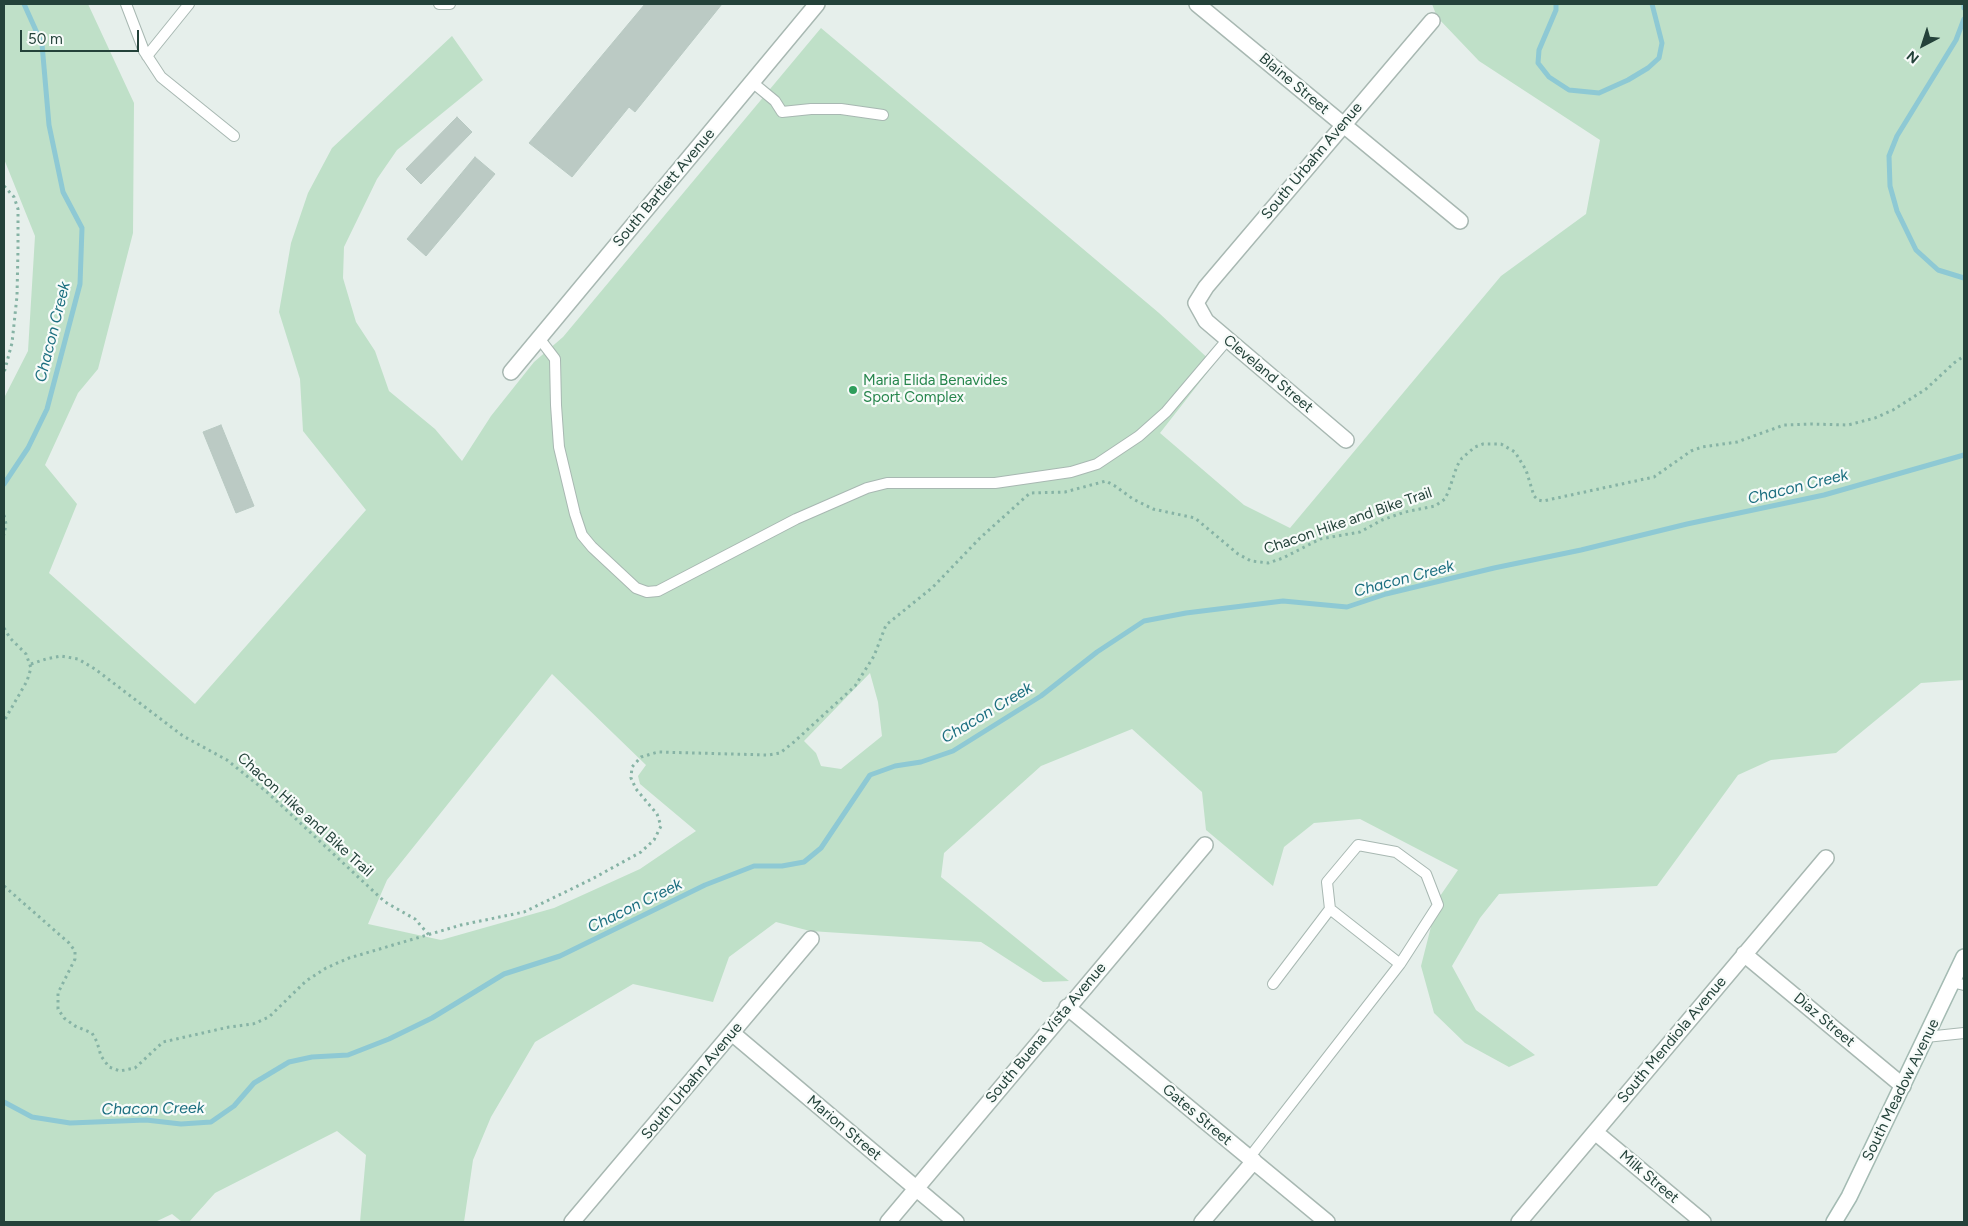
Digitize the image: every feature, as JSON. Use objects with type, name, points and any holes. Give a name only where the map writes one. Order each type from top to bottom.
[{"type":"street","name":"South Bartlett Avenue","points":[[511,372],[817,4]]},
{"type":"street","name":"Blaine Street","points":[[1198,4],[1460,221]]},
{"type":"street","name":"South Urbahn Avenue","points":[[1196,304],[1206,287],[1432,21]]},
{"type":"street","name":"Cleveland Street","points":[[1196,304],[1206,321],[1346,440]]},
{"type":"street","name":"South Buena Vista Avenue","points":[[888,1222],[1205,845]]},
{"type":"street","name":"South Mendiola Avenue","points":[[1519,1222],[1826,858]]},
{"type":"street","name":"South Urbahn Avenue","points":[[576,1221],[811,939]]},
{"type":"street","name":"Diaz Street","points":[[1744,954],[1903,1086]]},
{"type":"street","name":"South Meadow Avenue","points":[[1834,1222],[1850,1197],[1926,1037],[1958,983],[1964,957]]},
{"type":"street","name":"Gates Street","points":[[1067,1007],[1327,1222]]},
{"type":"street","name":"Marion Street","points":[[732,1033],[956,1222]]},
{"type":"street","name":"Milk Street","points":[[1595,1132],[1703,1222]]},
{"type":"street","points":[[1202,1222],[1251,1160]]},
{"type":"lane","points":[[126,4],[147,56],[161,77],[234,136]]},
{"type":"lane","points":[[147,56],[189,4]]},
{"type":"lane","points":[[439,4],[450,4]]},
{"type":"lane","points":[[752,82],[774,101],[782,112],[841,109],[883,115]]},
{"type":"lane","points":[[539,338],[555,360],[559,447],[582,535],[592,547],[636,588],[647,592],[658,591],[796,519],[867,488],[887,483],[995,483],[1071,472],[1097,464],[1139,436],[1166,412],[1228,339]]},
{"type":"lane","points":[[1251,1160],[1400,964],[1438,905],[1426,874],[1396,852],[1358,845],[1327,882],[1330,910],[1273,984]]},
{"type":"lane","points":[[1330,910],[1400,964]]},
{"type":"lane","points":[[1926,1037],[1964,1033]]},
{"type":"path","points":[[4,186],[14,197],[18,209],[17,296],[12,343],[4,373]]},
{"type":"path","name":"Chacon Hike and Bike Trail","points":[[4,886],[69,943],[75,951],[75,959],[58,993],[58,1010],[64,1018],[92,1033],[101,1056],[109,1067],[120,1071],[134,1068],[163,1042],[253,1024],[269,1016],[306,981],[326,968],[349,958],[461,925],[524,912],[592,880],[641,852],[654,840],[661,826],[657,814],[636,789],[631,778],[632,767],[641,757],[658,752],[768,755],[780,753],[855,686],[874,656],[886,625],[933,587],[980,538],[1030,493],[1065,492],[1106,482],[1153,510],[1195,518],[1238,554],[1250,561],[1268,562],[1283,558],[1320,539],[1360,532],[1382,520],[1406,512],[1435,506],[1444,499],[1462,458],[1471,450],[1483,444],[1501,444],[1515,452],[1526,470],[1534,496],[1538,500],[1543,501],[1654,478],[1691,451],[1702,447],[1737,442],[1784,426],[1811,424],[1848,425],[1875,418],[1915,397],[1964,356]]},
{"type":"path","points":[[4,515],[6,524],[4,535]]},
{"type":"path","points":[[4,628],[10,638],[26,654],[31,664],[27,681],[4,721]]},
{"type":"path","name":"Chacon Hike and Bike Trail","points":[[31,664],[61,656],[78,659],[96,669],[183,736],[227,760],[268,793],[385,902],[415,919],[429,935]]},
{"type":"green space","points":[[4,4],[88,4],[134,103],[133,233],[98,369],[78,393],[45,465],[77,504],[49,573],[195,704],[366,510],[303,431],[300,379],[279,312],[291,243],[308,193],[332,148],[452,36],[483,80],[397,150],[377,179],[344,247],[343,278],[356,322],[375,351],[389,391],[435,429],[462,461],[491,416],[534,362],[563,337],[821,28],[1159,313],[1214,364],[1160,433],[1244,505],[1290,528],[1501,276],[1586,214],[1600,140],[1479,61],[1437,17],[1432,4],[1964,4],[1964,680],[1921,683],[1836,753],[1771,760],[1738,775],[1657,886],[1499,894],[1480,918],[1452,966],[1476,1010],[1535,1055],[1509,1067],[1465,1043],[1434,1013],[1421,966],[1438,899],[1458,870],[1360,819],[1314,823],[1284,847],[1273,886],[1206,830],[1202,792],[1132,729],[1041,766],[944,853],[941,877],[1069,981],[1043,982],[981,942],[810,931],[776,922],[729,957],[713,1002],[633,984],[535,1042],[491,1117],[473,1160],[464,1222],[360,1222],[366,1155],[337,1131],[215,1193],[189,1222],[182,1222],[172,1214],[155,1222],[4,1222],[4,398],[28,351],[35,236],[4,159]],"holes":[[[870,673],[878,702],[882,736],[841,769],[821,766],[816,753],[804,741]],[[552,674],[646,765],[638,776],[640,784],[696,831],[640,869],[554,908],[441,940],[368,924],[387,880]]]},
{"type":"building","points":[[645,4],[722,4],[635,112],[629,107],[572,177],[529,143]]},
{"type":"building","points":[[457,117],[472,132],[421,184],[406,169]]},
{"type":"building","points":[[475,157],[495,174],[426,256],[407,239]]},
{"type":"building","points":[[221,425],[254,506],[236,513],[203,432]]},
{"type":"waterway","name":"Chacon Creek","points":[[4,484],[28,448],[47,409],[80,284],[82,228],[63,192],[49,125],[42,44],[24,4]]},
{"type":"waterway","points":[[1556,4],[1556,10],[1539,50],[1538,63],[1549,77],[1569,90],[1599,93],[1628,80],[1648,68],[1659,58],[1662,43],[1652,4]]},
{"type":"waterway","points":[[1964,19],[1956,40],[1897,136],[1889,156],[1890,186],[1897,211],[1916,250],[1938,270],[1964,278]]},
{"type":"waterway","name":"Chacon Creek","points":[[4,1102],[32,1117],[70,1123],[146,1120],[181,1124],[211,1122],[234,1106],[254,1083],[289,1062],[312,1057],[348,1055],[389,1039],[432,1018],[504,974],[560,956],[705,885],[754,866],[782,866],[804,862],[821,848],[870,775],[895,766],[921,762],[953,751],[1041,696],[1097,652],[1144,621],[1186,613],[1283,601],[1347,607],[1386,594],[1494,568],[1824,495],[1964,455]]},
{"type":"place","name":"Maria Elida Benavides Sport Complex","points":[[853,390]]}]
